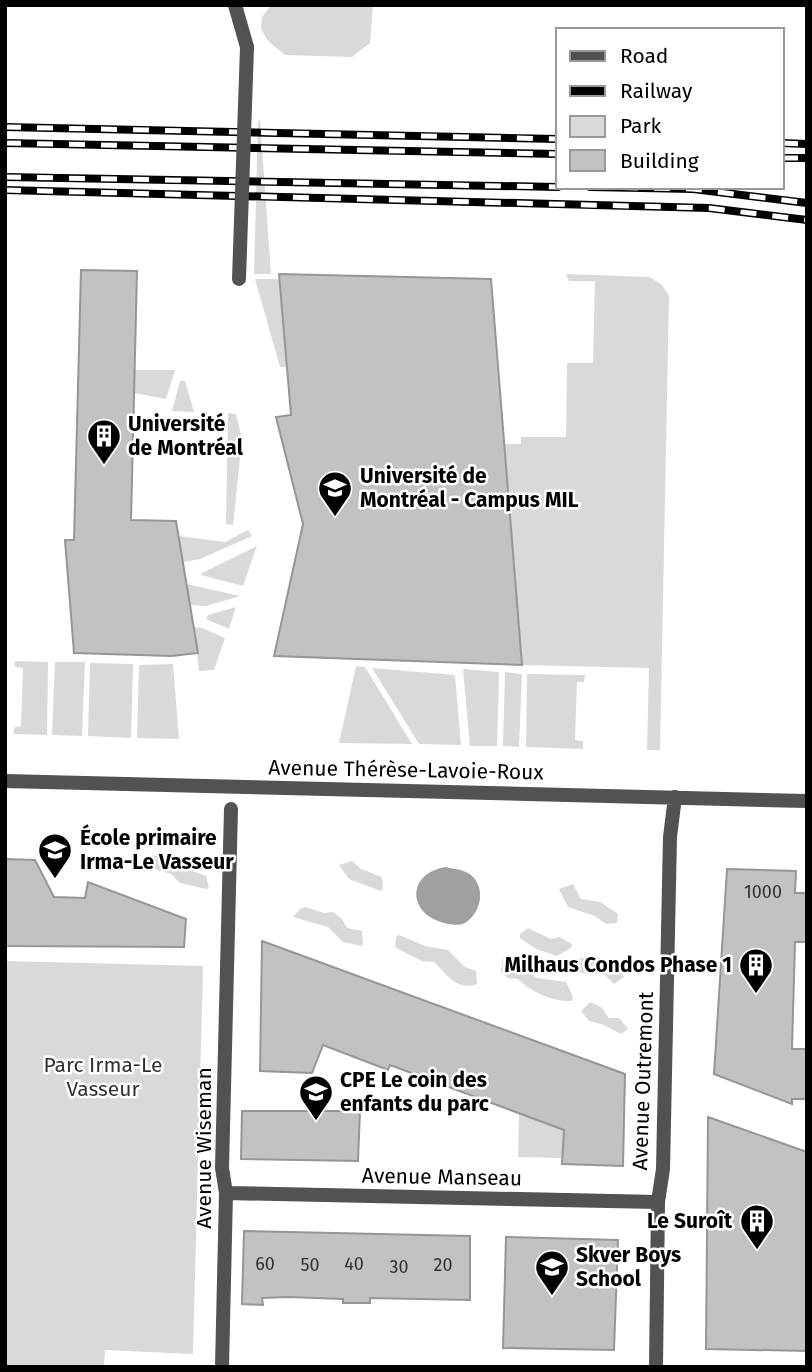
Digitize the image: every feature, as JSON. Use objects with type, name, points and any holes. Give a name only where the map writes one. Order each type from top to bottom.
[{"type":"street","points":[[235,5],[247,47],[239,279]]},
{"type":"street","name":"Avenue Thérèse-Lavoie-Roux","points":[[5,781],[807,801]]},
{"type":"street","name":"Avenue Outremont","points":[[656,1367],[658,1202],[663,1169],[670,836],[675,797]]},
{"type":"street","name":"Avenue Wiseman","points":[[222,1367],[226,1193],[222,1168],[231,809]]},
{"type":"street","name":"Avenue Manseau","points":[[226,1193],[658,1202]]},
{"type":"green space","points":[[271,5],[373,5],[370,43],[352,57],[285,55],[268,41],[261,29],[262,17]]},
{"type":"green space","points":[[260,120],[271,274],[254,274]]},
{"type":"green space","points":[[566,274],[650,277],[662,285],[669,296],[660,750],[647,750],[649,668],[522,665],[505,444],[521,444],[521,437],[566,437],[567,363],[593,363],[595,281],[569,281]]},
{"type":"green space","points":[[255,279],[279,279],[287,367],[280,367]]},
{"type":"green space","points":[[134,370],[175,370],[166,399],[134,393]]},
{"type":"green space","points":[[180,381],[185,381],[194,412],[172,411]]},
{"type":"green space","points":[[228,413],[236,414],[242,439],[233,525],[226,524]]},
{"type":"green space","points":[[248,530],[252,536],[200,559],[183,562],[179,536],[225,542]]},
{"type":"green space","points":[[257,546],[243,586],[201,575],[202,573]]},
{"type":"green space","points":[[187,584],[240,596],[206,606],[190,605]]},
{"type":"green space","points":[[236,607],[229,629],[206,619],[208,615]]},
{"type":"green space","points":[[194,627],[225,638],[214,670],[199,671]]},
{"type":"green space","points":[[15,661],[48,662],[47,735],[13,734],[15,727],[21,726],[23,668],[15,667]]},
{"type":"green space","points":[[55,662],[85,662],[82,736],[52,735]]},
{"type":"green space","points":[[90,663],[133,664],[131,738],[88,736]]},
{"type":"green space","points":[[173,664],[179,739],[137,738],[139,665]]},
{"type":"green space","points":[[356,666],[365,667],[412,744],[339,743]]},
{"type":"green space","points":[[372,668],[455,675],[461,745],[419,744]]},
{"type":"green space","points":[[463,669],[499,672],[497,746],[470,746]]},
{"type":"green space","points":[[505,672],[522,674],[519,747],[503,746]]},
{"type":"green space","points":[[527,674],[585,675],[584,682],[577,682],[575,740],[583,741],[583,749],[526,747]]},
{"type":"green space","points":[[161,855],[168,860],[178,860],[185,868],[206,876],[209,888],[180,883],[171,874],[151,868],[149,857]]},
{"type":"green space","points":[[352,861],[361,869],[382,877],[381,891],[349,879],[339,865]]},
{"type":"green space","points":[[573,884],[581,899],[600,902],[618,914],[617,923],[606,924],[595,916],[568,907],[559,889]]},
{"type":"green space","points":[[305,907],[324,913],[333,912],[342,919],[347,928],[362,931],[362,946],[343,942],[328,927],[293,917]]},
{"type":"green space","points":[[528,928],[551,939],[559,937],[572,944],[571,948],[557,956],[536,949],[520,938],[520,934]]},
{"type":"green space","points":[[399,935],[425,946],[448,950],[465,967],[476,971],[477,984],[458,984],[434,962],[422,961],[398,949],[395,946],[396,937]]},
{"type":"green space","points":[[590,956],[603,966],[616,965],[624,977],[614,984],[604,974],[581,973],[575,960]]},
{"type":"green space","points":[[503,959],[514,959],[537,978],[566,982],[573,997],[572,1001],[550,998],[518,979],[508,978],[501,972]]},
{"type":"green space","name":"Parc Irma-Le Vasseur","points":[[5,961],[203,966],[193,1354],[105,1350],[104,1367],[5,1367]]},
{"type":"green space","points":[[590,1002],[601,1007],[609,1018],[619,1018],[628,1029],[621,1034],[589,1021],[581,1011]]},
{"type":"green space","points":[[519,1113],[564,1130],[563,1158],[518,1157]]},
{"type":"shaded area","points":[[446,867],[468,873],[479,889],[477,909],[469,920],[462,924],[435,920],[425,913],[416,895],[423,877]]},
{"type":"building","name":"Université de Montréal","points":[[81,270],[137,271],[131,520],[176,521],[198,653],[172,656],[74,653],[65,540],[74,540]]},
{"type":"building","points":[[279,274],[491,279],[522,665],[274,656],[303,524],[276,417],[291,415]]},
{"type":"building","name":"École primaire Irma-Le Vasseur","points":[[5,859],[35,860],[54,897],[85,898],[88,882],[186,919],[184,947],[5,946]]},
{"type":"building","name":"Milhaus Condos Phase 1","points":[[727,869],[796,871],[795,893],[807,893],[807,942],[795,942],[792,1049],[807,1049],[807,1099],[792,1099],[792,1104],[714,1074]]},
{"type":"building","points":[[262,941],[625,1074],[623,1166],[562,1164],[564,1130],[390,1065],[388,1070],[323,1045],[312,1073],[260,1071]]},
{"type":"building","points":[[242,1111],[360,1111],[358,1161],[241,1159]]},
{"type":"building","name":"Le Suroît","points":[[708,1117],[807,1152],[807,1351],[706,1349]]},
{"type":"building","points":[[244,1231],[470,1236],[470,1300],[370,1298],[370,1303],[343,1303],[343,1299],[288,1297],[262,1298],[263,1305],[242,1304]]},
{"type":"building","points":[[506,1237],[618,1240],[614,1350],[503,1348]]},
{"type":"railway","points":[[5,127],[556,139]]},
{"type":"railway","points":[[5,143],[556,154]]},
{"type":"railway","points":[[784,143],[807,144]]},
{"type":"railway","points":[[784,158],[807,158]]},
{"type":"railway","points":[[5,177],[556,187]]},
{"type":"railway","points":[[693,189],[807,203]]},
{"type":"railway","points":[[5,190],[709,208],[807,220]]},
{"type":"place","name":"Université de Montréal","points":[[104,466]]},
{"type":"place","name":"Université de Montréal - Campus MIL","points":[[335,518]]},
{"type":"place","name":"École primaire Irma-Le Vasseur","points":[[55,880]]},
{"type":"place","name":"Milhaus Condos Phase 1","points":[[756,995]]},
{"type":"place","name":"CPE Le coin des enfants du parc","points":[[316,1122]]},
{"type":"place","name":"Le Suroît","points":[[757,1251]]},
{"type":"place","name":"Skver Boys School","points":[[552,1297]]}]
